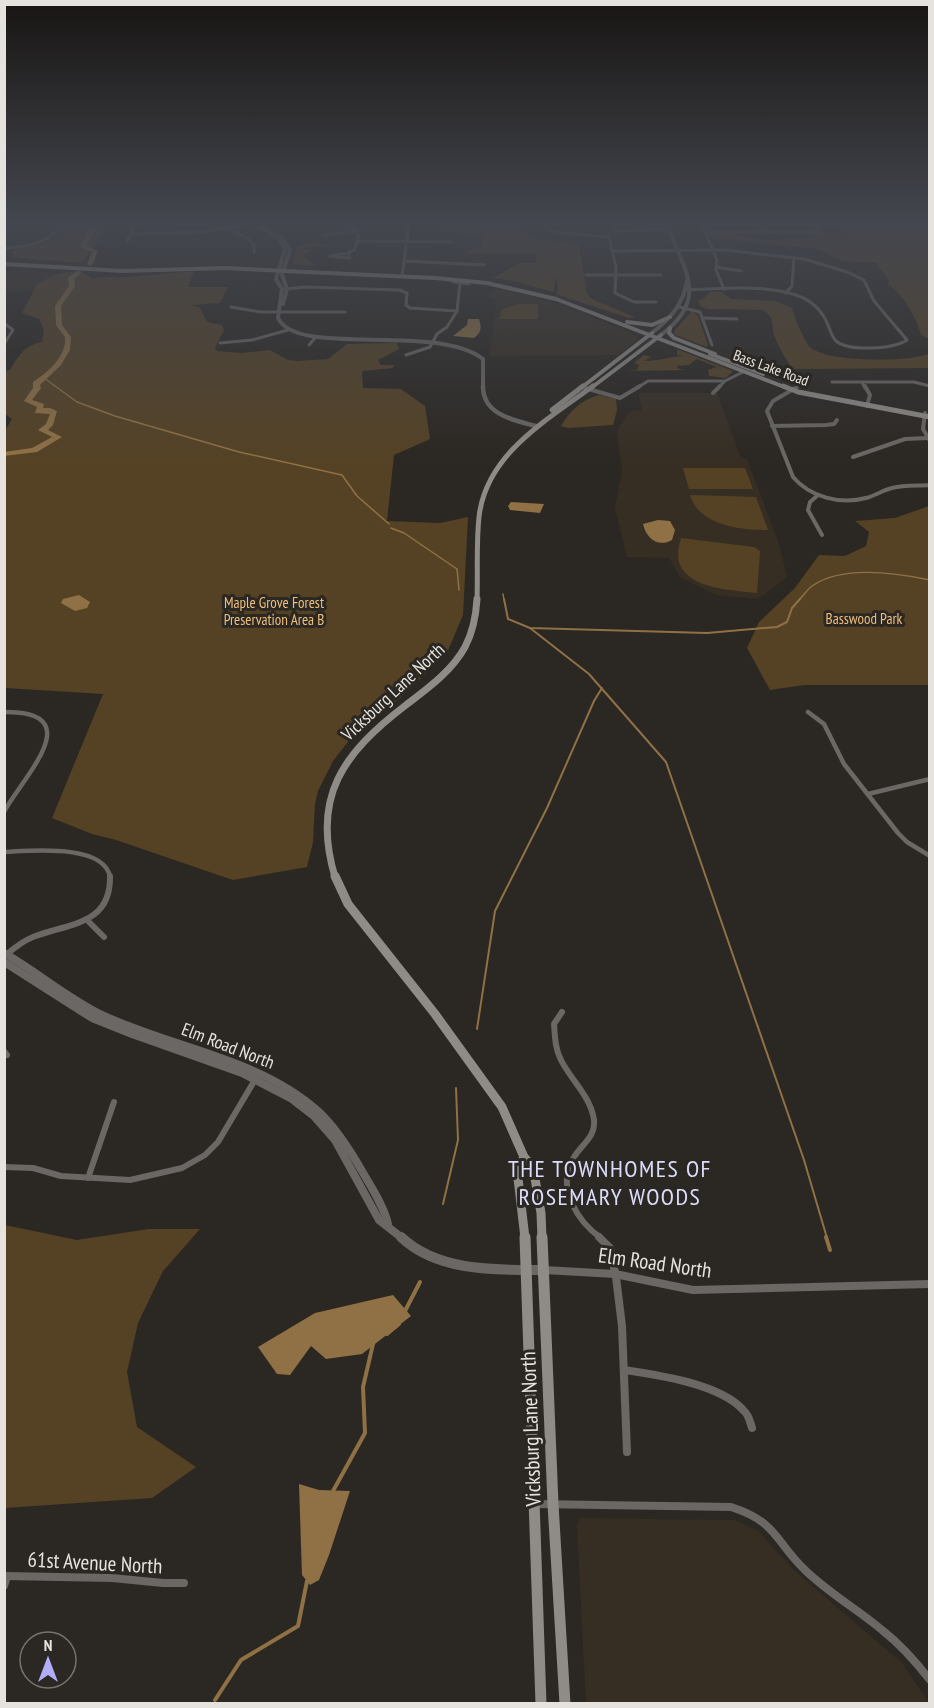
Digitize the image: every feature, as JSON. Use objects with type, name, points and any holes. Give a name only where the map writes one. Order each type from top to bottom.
[{"type":"main road","points":[[558,304],[554,307],[572,305]]},
{"type":"main road","name":"Bass Lake Road","points":[[568,304],[632,329],[725,359],[795,388]]},
{"type":"main road","name":"Bass Lake Road","points":[[577,304],[627,322],[651,334]]},
{"type":"main road","points":[[627,322],[652,325],[670,317]]},
{"type":"main road","points":[[670,328],[669,333],[674,338],[725,359]]},
{"type":"main road","points":[[632,329],[639,336],[640,341]]},
{"type":"main road","name":"Vicksburg Lane North","points":[[536,426],[536,423],[651,334]]},
{"type":"main road","name":"Bass Lake Road","points":[[659,337],[743,372],[795,388],[927,415]]},
{"type":"main road","name":"Vicksburg Lane North","points":[[565,1704],[553,1504],[544,1270],[539,1191],[533,1167],[524,1157],[501,1107],[480,1074],[340,891],[330,862],[325,825],[333,788],[355,751],[378,727],[450,666],[467,643],[474,624],[478,518],[483,495],[500,462],[511,448],[536,426],[589,390],[659,337]]},
{"type":"main road","points":[[644,348],[661,345],[677,346]]},
{"type":"main road","points":[[759,364],[761,370],[771,377]]},
{"type":"main road","points":[[743,372],[771,377]]},
{"type":"main road","name":"Vicksburg Lane North","points":[[524,1157],[517,1170],[524,1220],[541,1704]]},
{"type":"street","points":[[280,304],[278,321],[288,330],[315,338],[434,341],[458,344],[476,352],[484,363],[483,396],[487,404],[503,416],[536,426]]},
{"type":"street","points":[[279,312],[282,304]]},
{"type":"street","points":[[406,304],[410,308],[457,311]]},
{"type":"street","points":[[406,355],[426,349],[437,334],[447,327],[457,311],[458,304]]},
{"type":"street","points":[[651,334],[681,304]]},
{"type":"street","points":[[659,337],[670,328],[687,308],[687,304]]},
{"type":"street","points":[[813,304],[820,309],[833,338],[840,344],[857,347],[894,347],[905,344],[907,339],[876,304]]},
{"type":"street","points":[[231,307],[279,312],[345,312]]},
{"type":"street","points":[[679,307],[699,311],[712,345]]},
{"type":"street","points":[[702,318],[737,319]]},
{"type":"street","points":[[4,323],[13,330],[4,344]]},
{"type":"street","points":[[220,343],[252,340],[288,330]]},
{"type":"street","points":[[309,345],[315,338]]},
{"type":"street","points":[[713,393],[725,381],[743,372]]},
{"type":"street","points":[[582,387],[620,398],[648,381],[725,381]]},
{"type":"street","points":[[832,382],[914,382],[930,386]]},
{"type":"street","points":[[862,382],[870,396],[868,404]]},
{"type":"street","points":[[795,388],[768,406],[768,415],[795,481],[818,495],[839,499],[859,499],[891,489],[930,485]]},
{"type":"street","points":[[853,457],[905,439],[928,440],[923,429],[927,415]]},
{"type":"street","points":[[772,426],[826,425],[834,424],[837,420]]},
{"type":"street","points":[[818,495],[810,502],[808,510],[822,535]]},
{"type":"street","points":[[4,712],[24,712],[44,721],[48,730],[47,744],[34,771],[11,798],[4,812]]},
{"type":"street","points":[[808,712],[824,724],[844,764],[908,842],[930,856]]},
{"type":"street","points":[[868,794],[930,779]]},
{"type":"street","points":[[4,852],[91,855],[103,862],[109,872],[111,883],[102,908],[87,920],[71,927],[36,934],[22,940],[5,956]]},
{"type":"street","points":[[87,920],[104,937]]},
{"type":"street","name":"Elm Road North","points":[[5,956],[74,1007],[98,1020],[257,1076],[315,1116],[330,1132],[354,1168],[379,1220],[388,1224],[414,1247],[435,1258],[462,1267],[615,1274],[693,1290],[930,1284]]},
{"type":"street","points":[[562,1012],[554,1024],[558,1052],[592,1112],[595,1127],[589,1140],[574,1154],[570,1162],[568,1181],[576,1213],[587,1228],[605,1240],[611,1249],[624,1370],[627,1452]]},
{"type":"street","points":[[4,1167],[33,1168],[61,1176],[130,1180],[182,1168],[205,1155],[218,1142],[257,1076]]},
{"type":"street","points":[[88,1178],[114,1102]]},
{"type":"street","points":[[624,1370],[664,1376],[709,1391],[745,1411],[752,1428]]},
{"type":"street","points":[[535,1504],[715,1506],[731,1507],[750,1513],[769,1526],[805,1571],[885,1632],[914,1660],[930,1680]]},
{"type":"street","points":[[4,1586],[6,1576]]},
{"type":"street","name":"61st Avenue North","points":[[6,1576],[103,1578],[162,1585],[184,1583]]},
{"type":"shaded area","points":[[496,304],[557,304],[630,332],[638,339],[618,355],[489,356]]},
{"type":"shaded area","points":[[468,319],[479,319],[481,328],[478,334],[474,338],[453,336],[467,325]]},
{"type":"shaded area","points":[[639,393],[717,393],[741,458],[747,459],[780,547],[787,577],[758,599],[716,595],[681,578],[669,558],[627,557],[615,508],[622,471],[617,431],[630,411],[642,410]]},
{"type":"shaded area","points":[[511,502],[544,504],[540,513],[510,510],[508,506]]},
{"type":"shaded area","points":[[658,520],[670,521],[675,530],[672,540],[657,542],[647,534],[643,524]]},
{"type":"shaded area","points":[[79,595],[90,602],[87,608],[75,611],[61,603],[63,599]]},
{"type":"shaded area","points":[[393,1295],[411,1316],[362,1354],[326,1359],[311,1346],[290,1375],[277,1374],[258,1347],[315,1313]]},
{"type":"shaded area","points":[[299,1484],[319,1490],[350,1491],[319,1580],[310,1585],[302,1575]]},
{"type":"shaded area","points":[[579,1518],[734,1520],[757,1530],[797,1573],[902,1663],[929,1703],[586,1703],[577,1525]]},
{"type":"green space","name":"Maple Grove Forest Preservation Area B","points":[[27,304],[210,304],[192,305],[200,308],[207,322],[222,325],[224,330],[215,348],[217,351],[242,353],[270,350],[288,360],[297,361],[328,359],[347,344],[397,343],[399,349],[378,360],[381,365],[394,365],[393,368],[362,371],[363,388],[401,389],[425,406],[430,439],[394,455],[387,521],[440,523],[468,517],[463,615],[447,653],[398,700],[354,734],[333,761],[318,791],[313,842],[307,867],[233,880],[92,834],[52,818],[103,694],[5,688],[4,432],[12,419],[5,414],[5,371],[10,370],[27,348],[42,342],[44,330],[39,319],[22,313]]},
{"type":"green space","points":[[519,304],[538,304],[538,319],[499,319],[502,309]]},
{"type":"green space","points":[[585,304],[603,304],[635,317],[629,318]]},
{"type":"green space","points":[[699,304],[782,304],[792,308],[808,344],[819,352],[868,360],[904,359],[929,354],[929,368],[793,369],[774,335],[771,318],[763,310],[707,309]]},
{"type":"green space","points":[[906,304],[929,304],[929,339],[921,335],[917,322]]},
{"type":"green space","points":[[692,311],[698,316],[708,345],[706,347],[674,334]]},
{"type":"green space","points":[[677,350],[733,371],[726,378],[709,376],[708,370],[717,367],[697,359],[689,365],[677,366],[679,369],[686,370],[627,371],[637,370],[639,365],[634,363],[644,355],[651,357],[644,361],[684,356],[677,355]]},
{"type":"green space","points":[[599,395],[616,399],[617,410],[613,425],[568,428],[561,426],[577,406]]},
{"type":"green space","points":[[683,468],[745,468],[753,489],[689,489]]},
{"type":"green space","points":[[690,495],[756,497],[768,530],[734,527],[712,520],[702,514]]},
{"type":"green space","name":"Basswood Park","points":[[929,506],[929,685],[804,685],[770,690],[747,648],[759,622],[795,588],[819,555],[845,556],[866,546],[869,532],[855,521],[895,518]]},
{"type":"green space","points":[[681,538],[754,547],[760,551],[757,593],[713,587],[692,578],[679,562]]},
{"type":"green space","points":[[5,1225],[77,1240],[148,1229],[200,1229],[163,1271],[138,1323],[127,1372],[137,1427],[196,1467],[152,1498],[5,1508]]},
{"type":"waterway","points":[[4,454],[34,450],[58,437],[42,430],[49,425],[54,413],[50,410],[38,411],[41,406],[28,401],[37,388],[36,384],[53,370],[67,350],[68,337],[59,325],[60,304]]},
{"type":"waterway","points":[[44,378],[77,402],[115,416],[239,452],[342,475],[357,496],[389,524]]},
{"type":"waterway","points":[[391,528],[404,533],[457,569],[459,590]]},
{"type":"waterway","points":[[799,600],[812,586],[838,575],[870,572],[930,580]]},
{"type":"waterway","points":[[503,594],[504,600]]},
{"type":"waterway","points":[[504,599],[508,619],[530,628]]},
{"type":"waterway","points":[[530,628],[707,633],[777,627],[787,622],[792,608],[800,599]]},
{"type":"waterway","points":[[530,628],[589,674],[602,689]]},
{"type":"waterway","points":[[477,1029],[495,911],[547,808],[602,689]]},
{"type":"waterway","points":[[602,689],[666,762],[804,1160],[827,1238]]},
{"type":"waterway","points":[[443,1204],[458,1140],[456,1088]]},
{"type":"waterway","points":[[826,1237],[830,1250]]},
{"type":"waterway","points":[[405,1311],[420,1282]]},
{"type":"waterway","points":[[387,1334],[399,1324]]},
{"type":"waterway","points":[[333,1491],[365,1433],[363,1387],[373,1344]]},
{"type":"waterway","points":[[215,1700],[241,1660],[298,1626],[307,1581]]},
{"type":"district","name":"THE TOWNHOMES OF ROSEMARY WOODS","points":[[610,1183]]}]
